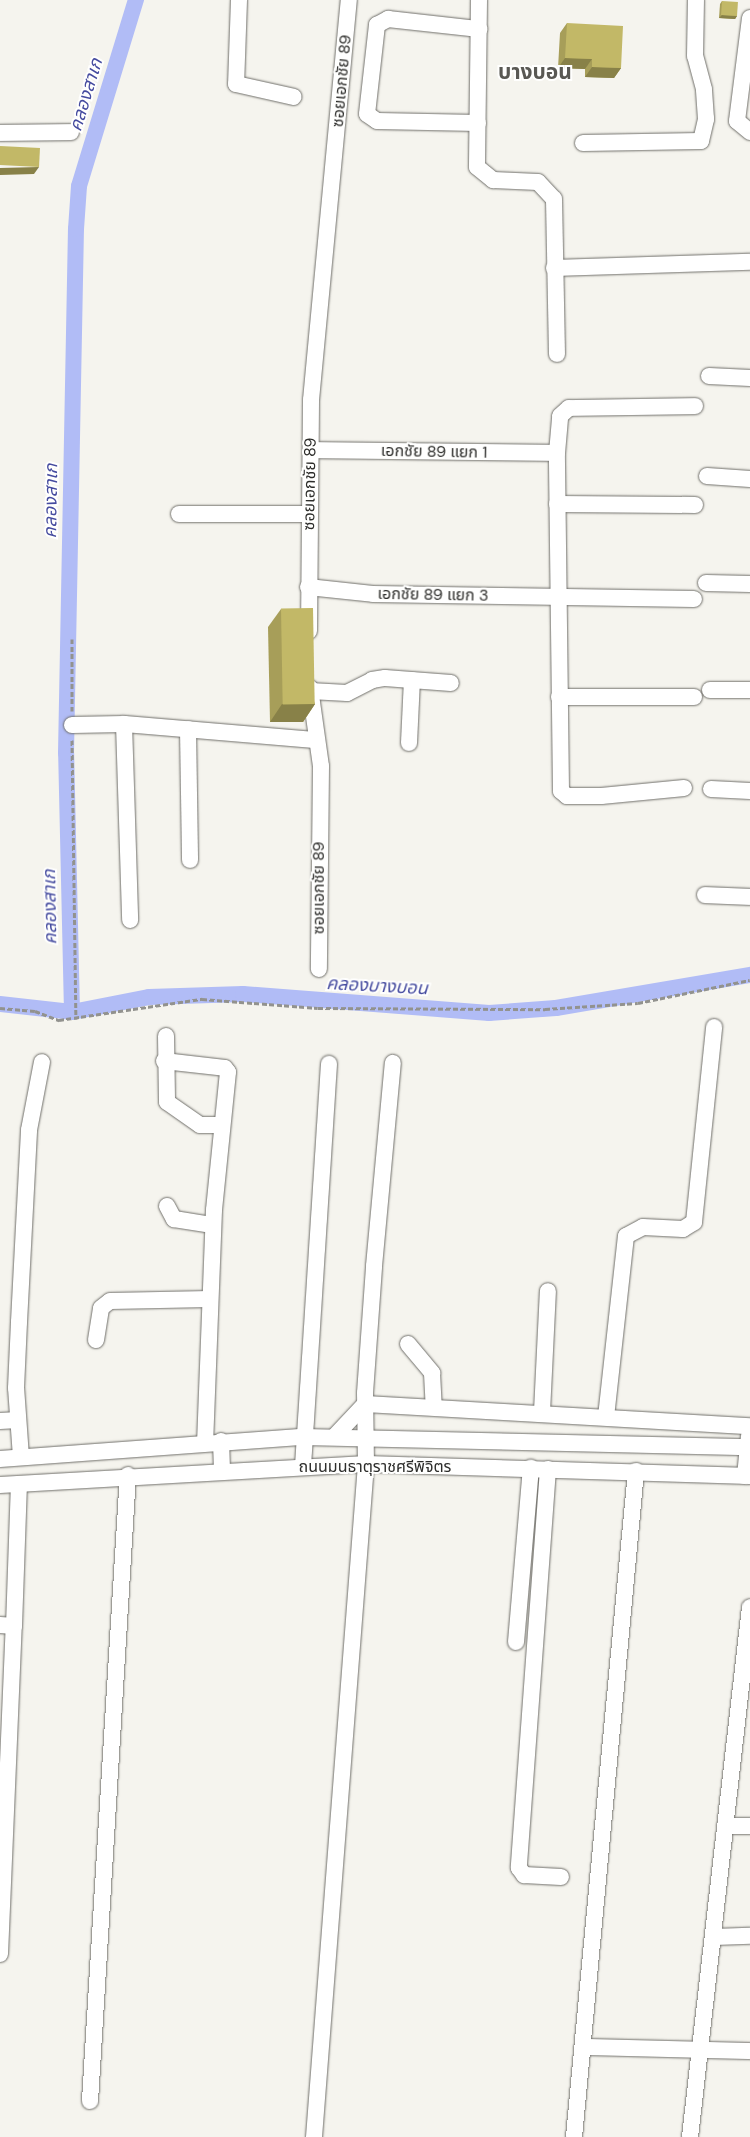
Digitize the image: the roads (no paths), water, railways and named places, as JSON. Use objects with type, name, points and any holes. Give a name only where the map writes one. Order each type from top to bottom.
[{"type":"street","points":[[239,0],[236,84],[294,97]]},
{"type":"street","name":"ซอยเอกชัย 89","points":[[309,646],[308,588],[312,375],[349,0]]},
{"type":"street","points":[[479,0],[478,167],[483,175],[538,182],[554,199],[557,354]]},
{"type":"street","points":[[583,143],[701,141],[706,119],[704,89],[695,56],[696,0]]},
{"type":"street","points":[[750,18],[747,57],[737,121],[750,132]]},
{"type":"street","points":[[478,123],[377,121],[367,114],[377,25],[388,19],[479,29]]},
{"type":"street","points":[[0,133],[71,132]]},
{"type":"street","points":[[554,268],[750,262]]},
{"type":"street","points":[[709,376],[750,378]]},
{"type":"street","points":[[684,788],[564,796],[558,775],[557,453],[560,416],[569,408],[695,406]]},
{"type":"street","name":"เอกชัย 89 แยก 1","points":[[311,450],[557,453]]},
{"type":"street","points":[[707,476],[750,478]]},
{"type":"street","points":[[557,504],[695,505]]},
{"type":"street","points":[[178,514],[310,514]]},
{"type":"street","points":[[706,583],[750,584]]},
{"type":"street","name":"เอกชัย 89 แยก 3","points":[[308,588],[373,594],[694,598]]},
{"type":"street","name":"ซอยเอกชัย 89","points":[[310,673],[315,740],[321,766],[319,969]]},
{"type":"street","points":[[310,691],[347,693],[372,680],[412,680],[451,683]]},
{"type":"street","points":[[409,743],[412,680]]},
{"type":"street","points":[[710,690],[750,690]]},
{"type":"street","points":[[559,696],[694,697]]},
{"type":"street","points":[[72,724],[124,724],[315,740]]},
{"type":"street","points":[[124,724],[130,920]]},
{"type":"street","points":[[188,729],[190,860]]},
{"type":"street","points":[[711,789],[750,791]]},
{"type":"street","points":[[705,896],[750,897]]},
{"type":"street","points":[[606,1417],[626,1236],[643,1227],[683,1229],[694,1222],[714,1027]]},
{"type":"street","points":[[166,1036],[164,1061],[167,1102],[200,1125],[222,1125]]},
{"type":"street","points":[[164,1061],[228,1069],[213,1225],[210,1298],[213,1441],[222,1470]]},
{"type":"street","points":[[21,1458],[18,1420],[29,1130],[42,1062]]},
{"type":"street","points":[[314,2137],[366,1464],[365,1404],[393,1063]]},
{"type":"street","points":[[303,1466],[303,1437],[328,1064]]},
{"type":"street","points":[[167,1206],[174,1219],[213,1225]]},
{"type":"street","points":[[542,1412],[548,1291]]},
{"type":"street","points":[[96,1340],[101,1308],[110,1300],[210,1298]]},
{"type":"street","points":[[408,1344],[432,1373],[434,1406]]},
{"type":"street","points":[[365,1404],[542,1412],[750,1426]]},
{"type":"street","name":"ถนนมนธาตุราชศรีพิจิตร","points":[[334,1437],[365,1404]]},
{"type":"street","points":[[0,1421],[18,1420]]},
{"type":"street","points":[[747,1476],[750,1421]]},
{"type":"street","name":"ถนนมนธาตุราชศรีพิจิตร","points":[[0,1459],[213,1441],[303,1437],[749,1447]]},
{"type":"street","name":"ถนนมนธาตุราชศรีพิจิตร","points":[[0,1485],[222,1470],[366,1464],[636,1471],[747,1476]]},
{"type":"street","points":[[516,1642],[531,1468]]},
{"type":"street","points":[[548,1469],[519,1868],[524,1875],[561,1877]]},
{"type":"street","points":[[574,2137],[586,2047],[636,1471]]},
{"type":"street","points":[[90,2101],[128,1476]]},
{"type":"street","points":[[0,1954],[7,1626],[19,1484]]},
{"type":"street","points":[[690,2137],[725,1826],[744,1711],[750,1607]]},
{"type":"street","points":[[725,1826],[750,1826]]},
{"type":"street","points":[[714,1937],[750,1936]]},
{"type":"street","points":[[586,2047],[700,2052],[750,2051]]},
{"type":"waterway","name":"คลองสาเก","points":[[72,1012],[66,753],[76,229],[79,186],[136,0]]},
{"type":"waterway","name":"คลองบางบอน","points":[[0,1004],[72,1012],[149,997],[243,994],[489,1013],[556,1008],[750,975]]},
{"type":"district","name":"บางบอน","points":[[535,72]]}]
